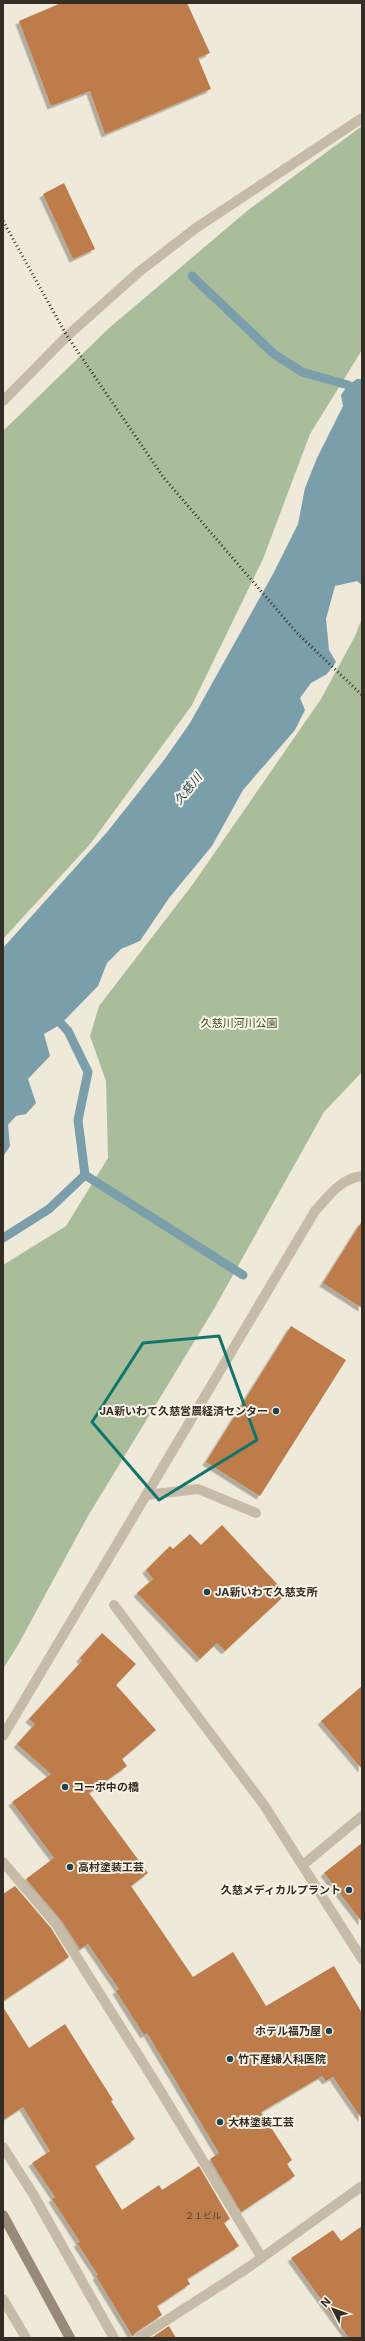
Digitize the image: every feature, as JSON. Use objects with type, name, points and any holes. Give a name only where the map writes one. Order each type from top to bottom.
[{"type":"street","points":[[3,402],[67,336],[140,272],[196,228],[362,118]]},
{"type":"street","points":[[3,1736],[315,1211],[333,1190],[353,1177],[362,1176]]},
{"type":"street","points":[[146,1495],[198,1489],[256,1513]]},
{"type":"street","points":[[114,1605],[264,1805],[304,1864],[361,1954]]},
{"type":"street","points":[[304,1864],[362,1816]]},
{"type":"street","points":[[3,1862],[56,1924],[152,2077],[262,2258]]},
{"type":"street","points":[[3,2147],[33,2194],[114,2338]]},
{"type":"street","points":[[139,2338],[262,2258],[362,2186]]},
{"type":"street","points":[[3,2215],[70,2338]]},
{"type":"street","points":[[3,2299],[26,2338]]},
{"type":"highlighted area","points":[[219,1336],[257,1440],[159,1500],[92,1422],[143,1343]]},
{"type":"green space","points":[[362,126],[362,350],[310,434],[263,559],[192,705],[91,843],[3,939],[3,431],[108,329],[247,211]]},
{"type":"green space","name":"久慈川河川公園","points":[[362,618],[362,1072],[324,1112],[214,1309],[88,1516],[18,1645],[3,1669],[3,1265],[66,1226],[108,1158],[106,1081],[90,1036],[99,1006],[193,884],[321,699],[355,636]]},
{"type":"water","name":"久慈川","points":[[357,379],[362,379],[362,585],[357,581],[335,586],[326,619],[329,650],[336,662],[327,674],[311,683],[300,698],[305,710],[295,730],[243,790],[212,846],[169,898],[140,941],[121,949],[107,963],[98,986],[61,1024],[44,1034],[50,1056],[28,1079],[36,1103],[26,1114],[16,1116],[8,1125],[10,1146],[3,1157],[3,948],[108,831],[164,760],[190,723],[273,574],[298,524],[305,488],[317,458],[343,406],[341,395],[348,385]]},
{"type":"building","points":[[61,3],[187,3],[210,53],[198,58],[211,89],[105,134],[90,91],[51,106],[19,21]]},
{"type":"building","points":[[64,183],[95,249],[73,259],[43,194]]},
{"type":"building","points":[[362,1221],[362,1308],[323,1283]]},
{"type":"building","name":"JA新いわて久慈営農経済センター","points":[[291,1326],[346,1360],[260,1496],[206,1462]]},
{"type":"building","name":"JA新いわて久慈支所","points":[[222,1525],[280,1587],[275,1591],[282,1598],[225,1651],[217,1643],[200,1659],[137,1593],[153,1579],[146,1570],[170,1546],[173,1549],[190,1534],[201,1545]]},
{"type":"building","points":[[102,1633],[136,1664],[116,1685],[156,1730],[122,1759],[127,1766],[89,1793],[148,1873],[131,1886],[193,1977],[233,1952],[266,2006],[334,1966],[362,2013],[362,2119],[333,2077],[326,2081],[322,2076],[261,2112],[292,2160],[287,2164],[295,2176],[241,2212],[210,2159],[219,2153],[147,2033],[144,2035],[116,1991],[119,1989],[88,1944],[80,1949],[61,1920],[26,1879],[54,1858],[12,1802],[51,1774],[17,1744],[35,1724],[29,1719],[82,1661],[80,1658]]},
{"type":"building","points":[[362,1686],[362,1769],[321,1721]]},
{"type":"building","name":"久慈メディカルプラント","points":[[362,1843],[362,1922],[324,1873]]},
{"type":"building","points":[[15,1886],[51,1928],[69,1957],[3,2001],[3,1894]]},
{"type":"building","points":[[3,2007],[29,2048],[65,2024],[113,2100],[111,2101],[135,2139],[95,2166],[122,2210],[159,2185],[162,2190],[199,2166],[230,2219],[224,2223],[239,2246],[187,2279],[190,2284],[157,2306],[162,2315],[135,2333],[133,2337],[96,2276],[98,2275],[77,2243],[80,2242],[52,2199],[55,2197],[32,2163],[50,2151],[23,2107],[3,2120]]},
{"type":"building","points":[[362,2226],[362,2338],[349,2338],[291,2258],[333,2230],[341,2241]]},
{"type":"building","points":[[169,2326],[176,2338],[151,2338]]},
{"type":"waterway","points":[[192,276],[274,354],[302,372],[348,385],[362,396]]},
{"type":"waterway","points":[[54,1016],[68,1031],[88,1072],[78,1120],[85,1175],[243,1275]]},
{"type":"waterway","points":[[3,1238],[49,1209],[85,1175]]},
{"type":"railway","points":[[3,221],[67,336],[164,478],[297,633],[362,695]]},
{"type":"place","name":"JA新いわて久慈営農経済センター","points":[[276,1411]]},
{"type":"place","name":"JA新いわて久慈支所","points":[[207,1592]]},
{"type":"place","name":"コーポ中の橋","points":[[65,1787]]},
{"type":"place","name":"高村塗装工芸","points":[[70,1867]]},
{"type":"place","name":"久慈メディカルプラント","points":[[349,1890]]},
{"type":"place","name":"ホテル福乃屋","points":[[329,2031]]},
{"type":"place","name":"竹下産婦人科医院","points":[[230,2059]]},
{"type":"place","name":"大林塗装工芸","points":[[220,2122]]}]
